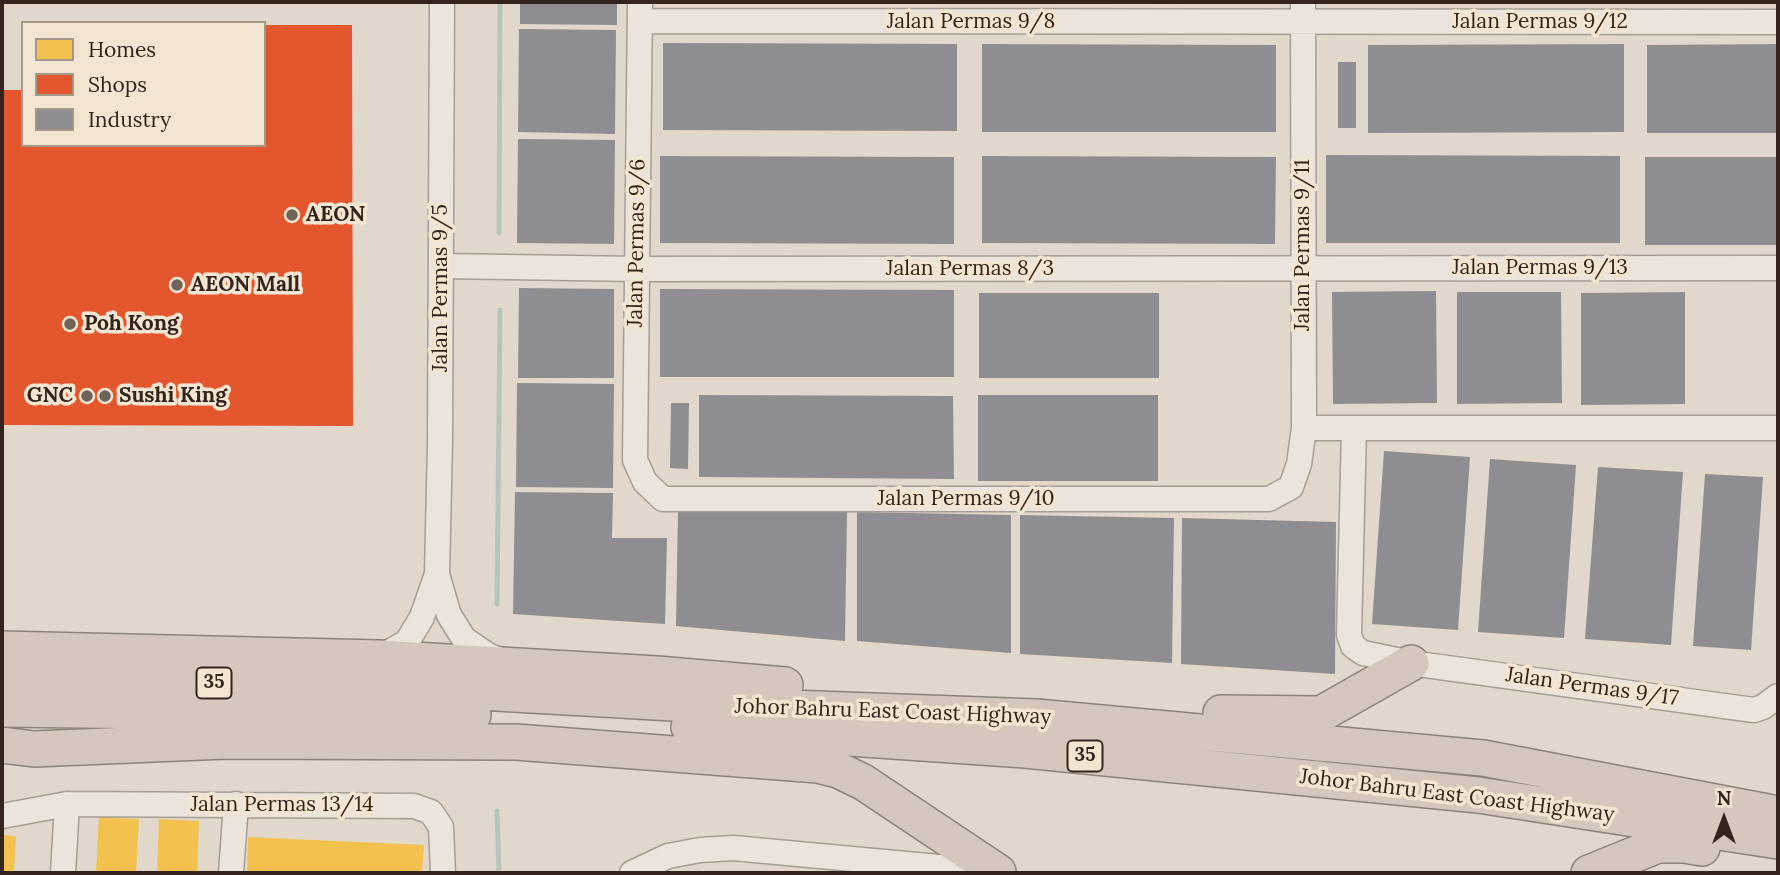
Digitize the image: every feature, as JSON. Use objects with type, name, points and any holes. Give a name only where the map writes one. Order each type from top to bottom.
[{"type":"highway","points":[[2,649],[379,658],[1209,713],[1321,714],[1411,663]]},
{"type":"highway","name":"Johor Bahru East Coast Highway","points":[[2,677],[426,689],[708,705],[1035,717],[1483,758],[1778,814]]},
{"type":"highway","name":"Johor Bahru East Coast Highway","points":[[2,709],[388,712],[554,717],[1025,750],[1478,795],[1778,841]]},
{"type":"highway","points":[[2,743],[388,712]]},
{"type":"highway","points":[[1209,713],[1281,729],[1483,758]]},
{"type":"highway","points":[[2,743],[34,749],[225,741],[516,742],[818,765],[838,770],[863,782],[998,872]]},
{"type":"highway","points":[[1589,873],[1658,845],[1684,845],[1778,862]]},
{"type":"street","name":"Jalan Permas 9/5","points":[[442,2],[437,574],[449,615],[464,639],[489,656],[521,667]]},
{"type":"street","name":"Jalan Permas 9/8","points":[[640,12],[1303,12]]},
{"type":"street","name":"Jalan Permas 9/6","points":[[640,12],[635,460],[645,482]]},
{"type":"street","name":"Jalan Permas 9/12","points":[[1303,12],[1778,22]]},
{"type":"street","name":"Jalan Permas 9/11","points":[[1291,487],[1299,464],[1304,428],[1303,12]]},
{"type":"street","name":"Jalan Permas 8/3","points":[[441,266],[638,270],[1302,268]]},
{"type":"street","name":"Jalan Permas 9/13","points":[[1302,268],[1778,268]]},
{"type":"street","points":[[1304,428],[1778,428]]},
{"type":"street","name":"Jalan Permas 9/17","points":[[1354,428],[1349,635],[1353,646],[1363,653],[1411,663],[1754,710],[1775,699]]},
{"type":"street","name":"Jalan Permas 9/10","points":[[645,482],[663,499],[1269,499],[1291,487]]},
{"type":"street","name":"Jalan Permas 9/5","points":[[379,658],[407,642],[422,617],[437,574]]},
{"type":"street","points":[[63,873],[66,803]]},
{"type":"street","name":"Jalan Permas 13/14","points":[[2,816],[66,803],[414,806],[431,812],[441,827],[443,873]]},
{"type":"street","points":[[231,873],[236,803]]},
{"type":"street","points":[[632,873],[668,856],[733,848],[1007,873]]},
{"type":"building: Homes","points":[[99,817],[139,819],[136,873],[96,873]]},
{"type":"building: Homes","points":[[159,819],[199,821],[197,873],[157,873]]},
{"type":"building: Homes","points":[[2,835],[16,836],[14,873],[2,873]]},
{"type":"building: Homes","points":[[248,837],[424,845],[422,873],[247,873]]},
{"type":"building: Shops","name":"AEON Mall","points":[[266,25],[352,25],[353,426],[2,425],[2,90],[21,90],[21,147],[266,147]]},
{"type":"building: Industry","points":[[520,2],[617,2],[617,25],[520,24]]},
{"type":"building: Industry","points":[[519,29],[616,30],[615,134],[518,132]]},
{"type":"building: Industry","points":[[663,43],[957,44],[957,131],[663,130]]},
{"type":"building: Industry","points":[[982,44],[1276,45],[1276,132],[982,132]]},
{"type":"building: Industry","points":[[1624,44],[1624,132],[1368,133],[1368,45]]},
{"type":"building: Industry","points":[[1778,44],[1778,133],[1647,133],[1647,45]]},
{"type":"building: Industry","points":[[1338,62],[1356,62],[1356,128],[1338,128]]},
{"type":"building: Industry","points":[[518,139],[615,140],[614,244],[517,243]]},
{"type":"building: Industry","points":[[1326,155],[1620,156],[1620,243],[1326,243]]},
{"type":"building: Industry","points":[[660,156],[954,157],[954,244],[660,243]]},
{"type":"building: Industry","points":[[982,156],[1276,157],[1275,244],[982,243]]},
{"type":"building: Industry","points":[[1645,157],[1778,157],[1778,245],[1645,245]]},
{"type":"building: Industry","points":[[519,288],[614,289],[614,378],[518,378]]},
{"type":"building: Industry","points":[[660,289],[954,290],[954,377],[660,377]]},
{"type":"building: Industry","points":[[1436,291],[1437,403],[1333,404],[1332,292]]},
{"type":"building: Industry","points":[[1457,292],[1561,292],[1562,403],[1457,404]]},
{"type":"building: Industry","points":[[1685,292],[1685,404],[1581,405],[1581,293]]},
{"type":"building: Industry","points":[[979,293],[1159,293],[1159,378],[979,378]]},
{"type":"building: Industry","points":[[517,383],[614,384],[613,488],[516,487]]},
{"type":"building: Industry","points":[[699,395],[953,396],[954,479],[699,477]]},
{"type":"building: Industry","points":[[978,395],[1158,395],[1158,481],[978,481]]},
{"type":"building: Industry","points":[[671,403],[689,403],[688,469],[670,468]]},
{"type":"building: Industry","points":[[1384,451],[1470,457],[1458,630],[1372,624]]},
{"type":"building: Industry","points":[[1490,459],[1576,465],[1564,638],[1478,632]]},
{"type":"building: Industry","points":[[1598,467],[1683,472],[1671,645],[1585,639]]},
{"type":"building: Industry","points":[[1705,474],[1763,477],[1751,650],[1693,646]]},
{"type":"building: Industry","points":[[515,492],[613,493],[612,538],[667,538],[665,624],[513,614]]},
{"type":"building: Industry","points":[[678,511],[847,512],[845,641],[676,626]]},
{"type":"building: Industry","points":[[857,512],[1011,515],[1011,653],[857,641]]},
{"type":"building: Industry","points":[[1020,515],[1174,518],[1172,663],[1020,654]]},
{"type":"building: Industry","points":[[1182,518],[1336,522],[1335,674],[1181,664]]},
{"type":"waterway","points":[[499,233],[500,2]]},
{"type":"waterway","points":[[497,604],[500,310]]},
{"type":"waterway","points":[[497,811],[499,873]]},
{"type":"place","name":"AEON","points":[[292,215]]},
{"type":"place","name":"AEON Mall","points":[[177,285]]},
{"type":"place","name":"Poh Kong","points":[[70,324]]},
{"type":"place","name":"GNC","points":[[87,396]]},
{"type":"place","name":"Sushi King","points":[[105,396]]}]
